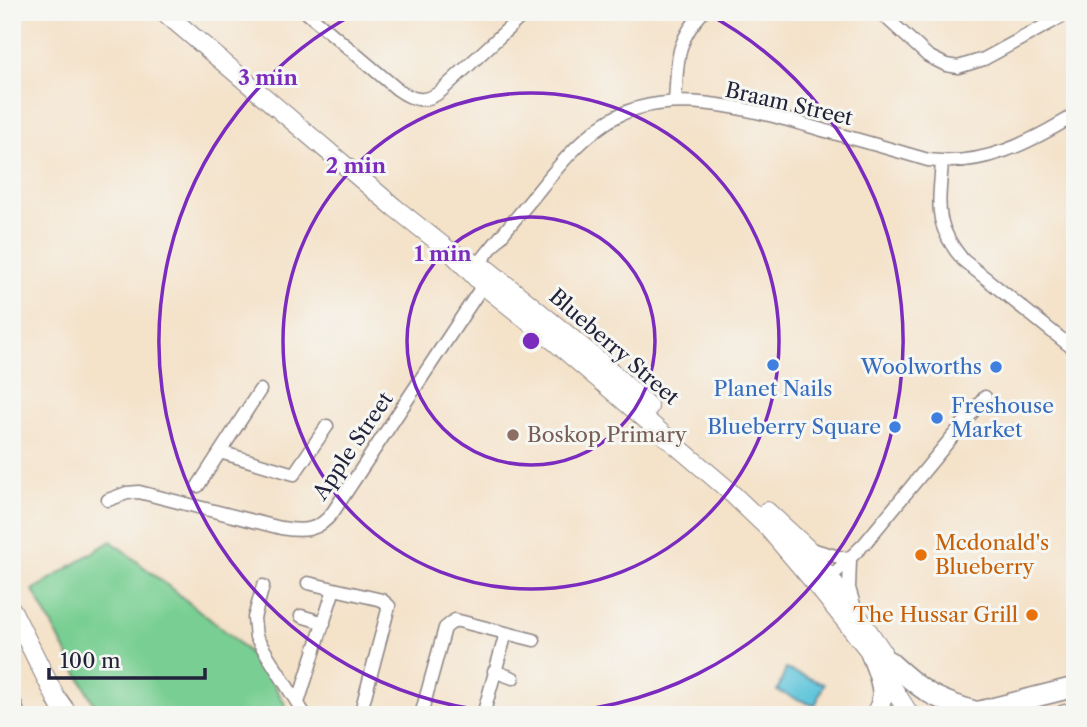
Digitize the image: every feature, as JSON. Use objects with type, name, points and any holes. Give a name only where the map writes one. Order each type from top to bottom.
[{"type":"main road","points":[[870,652],[883,688],[875,715]]},
{"type":"main road","points":[[889,661],[919,688],[971,713],[1075,687]]},
{"type":"main road","points":[[12,705],[15,715]]},
{"type":"main road","points":[[1064,715],[1075,712]]},
{"type":"street","name":"Blueberry Street","points":[[164,12],[394,207],[603,364],[807,548],[824,584],[910,715]]},
{"type":"street","points":[[306,12],[397,89],[408,97],[419,100],[436,96],[526,12]]},
{"type":"street","points":[[675,103],[680,48],[684,36],[704,12]]},
{"type":"street","points":[[880,12],[928,56],[946,65],[958,67],[984,59],[1070,12]]},
{"type":"street","name":"Braam Street","points":[[481,274],[580,143],[605,123],[625,112],[654,104],[727,106],[764,113],[942,162],[986,158],[1003,153],[1043,135],[1075,115]]},
{"type":"street","points":[[942,162],[940,219],[944,232],[957,252],[963,260],[1075,351]]},
{"type":"street","name":"Blueberry Street","points":[[481,274],[555,342],[708,472],[858,615],[922,715]]},
{"type":"street","name":"Apple Street","points":[[108,500],[139,492],[281,528],[301,531],[318,527],[333,512],[481,274]]},
{"type":"street","points":[[198,485],[260,390]]},
{"type":"street","points":[[824,584],[850,560],[985,397]]},
{"type":"street","points":[[220,452],[294,474],[327,426]]},
{"type":"street","points":[[807,548],[850,560]]},
{"type":"street","points":[[850,560],[849,588],[858,615]]},
{"type":"street","points":[[307,583],[382,600],[389,606],[360,715]]},
{"type":"street","points":[[263,586],[254,618],[256,637],[305,715]]},
{"type":"street","points":[[298,702],[334,589]]},
{"type":"street","points":[[12,610],[63,710]]},
{"type":"street","points":[[301,616],[324,623]]},
{"type":"street","points":[[421,715],[444,628],[449,622],[460,620],[534,640]]},
{"type":"street","points":[[483,715],[506,633]]},
{"type":"street","points":[[494,671],[513,678]]},
{"type":"street","points":[[12,695],[22,715]]},
{"type":"green space","points":[[111,541],[230,635],[263,666],[285,704],[288,715],[100,715],[33,590]]},
{"type":"water","points":[[786,669],[824,684],[815,706],[777,691]]},
{"type":"place","name":"Planet Nails","points":[[773,365]]},
{"type":"place","name":"Woolworths","points":[[996,367]]},
{"type":"place","name":"Freshouse Market","points":[[937,418]]},
{"type":"place","name":"Blueberry Square","points":[[895,427]]},
{"type":"place","name":"Boskop Primary","points":[[513,435]]},
{"type":"place","name":"Mcdonald's Blueberry","points":[[921,555]]},
{"type":"place","name":"The Hussar Grill","points":[[1032,615]]}]
